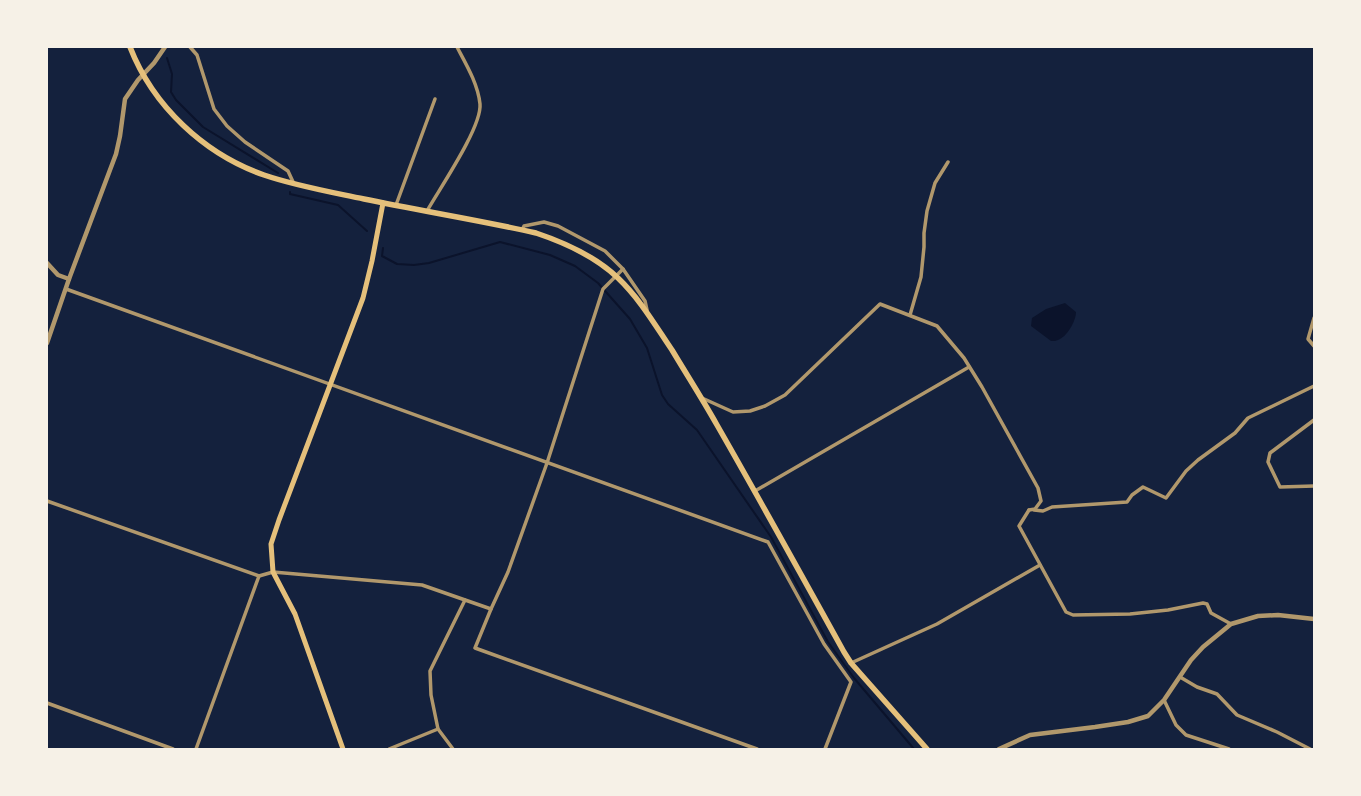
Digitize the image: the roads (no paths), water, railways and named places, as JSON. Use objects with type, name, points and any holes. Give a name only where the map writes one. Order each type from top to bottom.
[{"type":"main road","points":[[130,47],[153,92],[175,117],[215,150],[246,168],[295,184],[536,233],[567,244],[589,256],[616,276],[634,294],[646,311],[702,398],[851,663],[927,749]]},
{"type":"main road","points":[[343,749],[295,614],[274,572],[271,544],[363,298],[372,261],[383,202]]},
{"type":"street","points":[[47,343],[69,279],[116,154],[125,99],[138,80],[154,63],[165,47]]},
{"type":"street","points":[[190,47],[197,55],[214,109],[227,126],[245,142],[288,171],[295,184]]},
{"type":"street","points":[[427,211],[466,145],[478,120],[480,105],[476,87],[457,47]]},
{"type":"street","points":[[396,205],[435,99]]},
{"type":"street","points":[[910,315],[922,277],[924,233],[927,211],[935,183],[948,162]]},
{"type":"street","points":[[522,230],[524,226],[544,222],[558,226],[605,251],[623,269],[645,302],[646,311]]},
{"type":"street","points":[[47,263],[58,275],[69,279]]},
{"type":"street","points":[[623,269],[603,289],[547,463],[508,572],[475,648],[757,749]]},
{"type":"street","points":[[66,289],[768,542],[824,644],[851,682],[825,749]]},
{"type":"street","points":[[702,398],[733,412],[750,411],[765,406],[785,395],[880,304],[937,326],[964,358],[982,387],[1038,488],[1041,501],[1035,509],[1029,510],[1019,526],[1066,612],[1070,614],[1130,614],[1168,610],[1203,603],[1207,604],[1211,612],[1231,624]]},
{"type":"street","points":[[1314,318],[1308,338],[1314,346]]},
{"type":"street","points":[[755,491],[969,367]]},
{"type":"street","points":[[1029,510],[1043,511],[1052,508],[1127,502],[1132,495],[1143,487],[1166,498],[1186,471],[1198,460],[1235,433],[1248,418],[1314,386]]},
{"type":"street","points":[[1314,420],[1270,453],[1268,462],[1280,487],[1314,486]]},
{"type":"street","points":[[47,501],[259,576],[274,572],[422,585],[491,609]]},
{"type":"street","points":[[851,663],[937,624],[1040,565]]},
{"type":"street","points":[[196,749],[259,576]]},
{"type":"street","points":[[453,749],[438,729],[431,696],[430,671],[465,600]]},
{"type":"street","points":[[999,749],[1030,735],[1128,722],[1148,716],[1164,700],[1191,660],[1199,651],[1231,624],[1242,622],[1258,616],[1278,615],[1314,618]]},
{"type":"street","points":[[1180,677],[1197,687],[1217,694],[1237,714],[1310,749]]},
{"type":"street","points":[[1164,700],[1176,725],[1186,735],[1229,749]]},
{"type":"street","points":[[47,703],[173,749]]},
{"type":"street","points":[[389,749],[438,729]]},
{"type":"water","points":[[1065,303],[1076,312],[1076,316],[1065,336],[1056,341],[1051,341],[1031,326],[1032,318],[1046,309]]},
{"type":"waterway","points":[[167,58],[172,74],[171,92],[176,100],[203,127],[278,173]]},
{"type":"waterway","points":[[290,192],[290,194],[338,205],[367,231]]},
{"type":"waterway","points":[[383,248],[382,256],[397,264],[414,265],[429,263],[500,242],[550,255],[575,266],[598,283],[630,319],[647,348],[662,395],[668,404],[697,430],[771,537],[828,642],[854,678],[914,749]]}]
